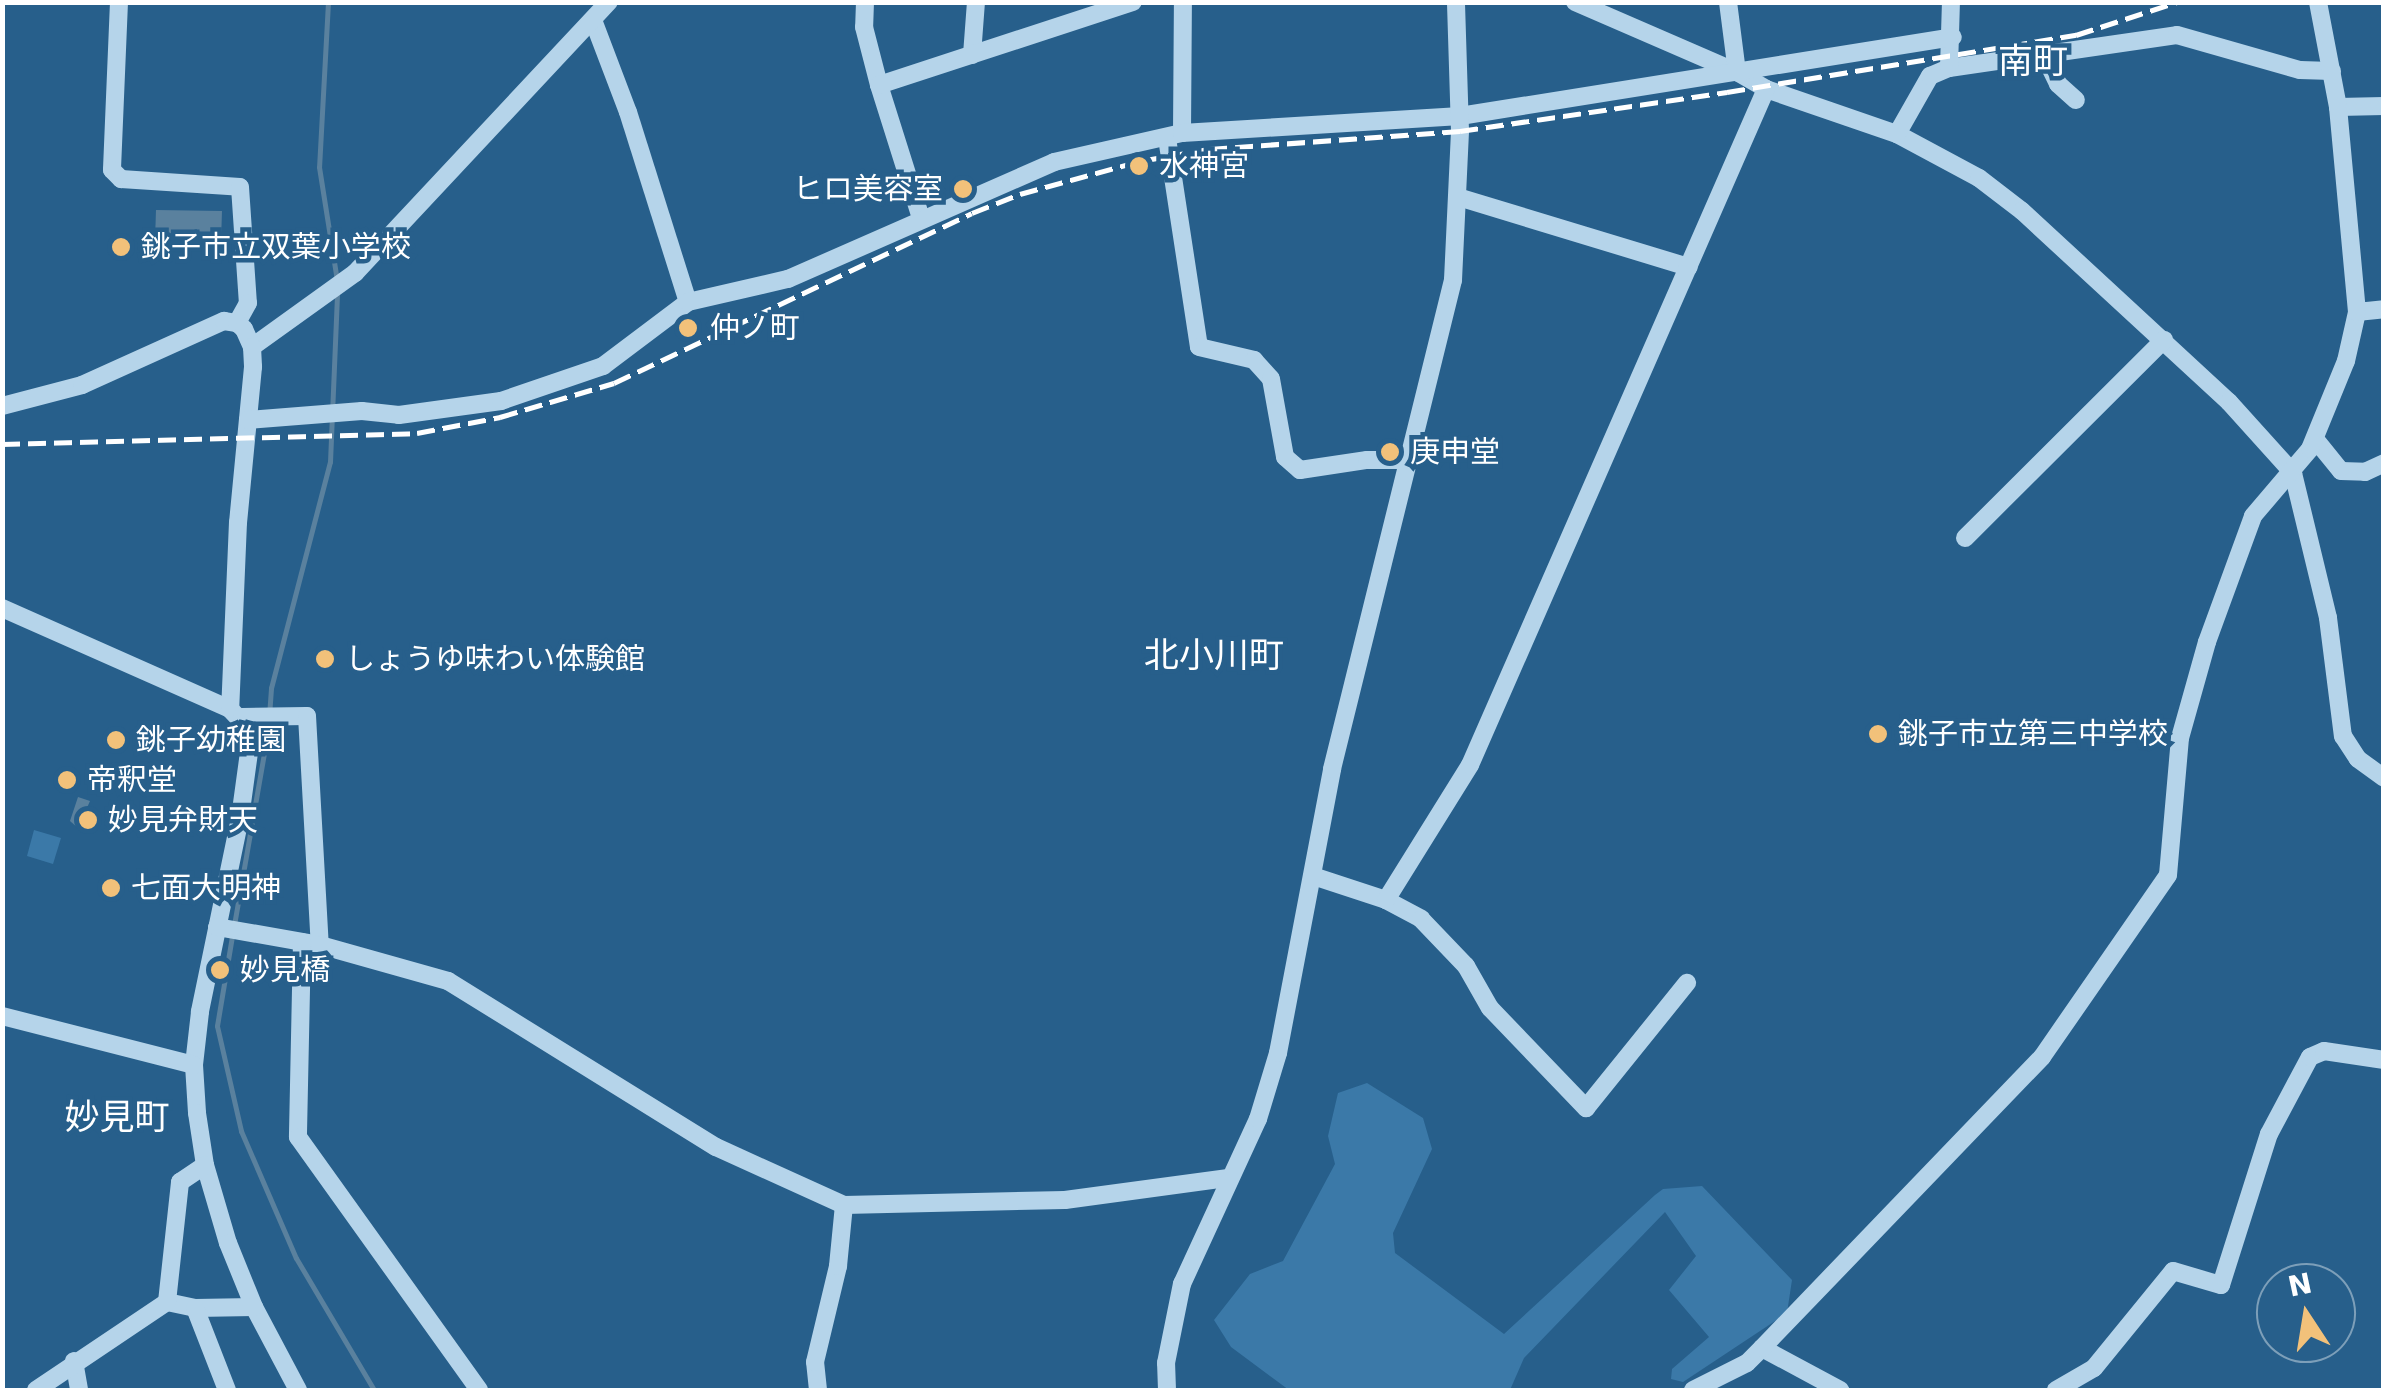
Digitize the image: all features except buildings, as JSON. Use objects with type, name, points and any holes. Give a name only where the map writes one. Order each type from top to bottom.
[{"type":"street","points":[[119,2],[112,170],[121,179],[240,187],[248,303],[238,323]]},
{"type":"street","points":[[252,347],[355,273],[609,2]]},
{"type":"street","points":[[865,2],[864,27],[921,218]]},
{"type":"street","points":[[972,55],[976,2]]},
{"type":"street","points":[[880,85],[1133,2]]},
{"type":"street","points":[[1183,2],[1175,135],[1199,347],[1254,360],[1271,379],[1285,456],[1300,470],[1366,460],[1410,460]]},
{"type":"street","points":[[1167,1390],[1166,1362],[1182,1284],[1227,1178],[1258,1118],[1278,1054],[1332,768],[1453,280],[1460,116],[1456,2]]},
{"type":"street","points":[[1574,2],[1738,72],[1766,89],[1897,134],[1979,178],[2229,402],[2293,473],[2328,618],[2343,736],[2358,759],[2384,778]]},
{"type":"street","points":[[1728,2],[1738,72]]},
{"type":"street","points":[[1949,68],[1953,37],[1951,2]]},
{"type":"street","points":[[1693,1390],[1747,1363],[2042,1057],[2168,875],[2180,738],[2207,642],[2253,516],[2277,484],[2293,473],[2315,438],[2346,361],[2357,312],[2338,107],[2318,2]]},
{"type":"street","points":[[594,20],[628,112],[688,302]]},
{"type":"street","points":[[1897,134],[1930,76],[1949,68],[2177,35],[2222,44],[2300,70],[2332,71]]},
{"type":"street","points":[[248,420],[362,411],[398,414],[501,402],[603,366],[688,302],[788,279],[1054,162],[1175,135],[1460,116],[1953,37]]},
{"type":"street","points":[[2045,56],[2058,84],[2076,100]]},
{"type":"street","points":[[1386,900],[1470,766],[1766,89]]},
{"type":"street","points":[[2338,107],[2384,106]]},
{"type":"street","points":[[1458,197],[1689,267]]},
{"type":"street","points":[[2357,312],[2384,309]]},
{"type":"street","points":[[238,323],[252,347],[238,522],[236,713],[250,745],[194,1066],[205,1166],[254,1307],[298,1390]]},
{"type":"street","points":[[2,406],[82,385],[212,326],[238,323]]},
{"type":"street","points":[[1965,538],[2164,340]]},
{"type":"street","points":[[2315,438],[2342,470],[2365,472],[2384,463]]},
{"type":"street","points":[[2,608],[236,713],[306,716],[311,944],[298,1137],[478,1390]]},
{"type":"street","points":[[1312,876],[1386,900],[1421,920],[1466,966],[1490,1008],[1586,1108],[1603,1092],[1687,983]]},
{"type":"street","points":[[218,927],[311,944],[448,981],[716,1147],[844,1205],[1065,1200],[1227,1178]]},
{"type":"street","points":[[2,1016],[194,1066]]},
{"type":"street","points":[[2056,1390],[2094,1368],[2173,1271],[2221,1285],[2269,1134],[2310,1056],[2324,1051],[2384,1060]]},
{"type":"street","points":[[166,1302],[180,1182],[205,1166]]},
{"type":"street","points":[[818,1390],[815,1362],[838,1266],[844,1205]]},
{"type":"street","points":[[36,1390],[166,1302],[195,1308],[254,1307]]},
{"type":"street","points":[[195,1308],[227,1390]]},
{"type":"street","points":[[1762,1348],[1840,1390]]},
{"type":"street","points":[[74,1361],[79,1390]]},
{"type":"shaded area","points":[[156,210],[222,211],[221,241],[155,240]]},
{"type":"shaded area","points":[[78,797],[90,801],[78,828],[70,821]]},
{"type":"shaded area","points":[[34,830],[61,838],[53,864],[27,856]]},
{"type":"shaded area","points":[[1367,1083],[1423,1118],[1432,1149],[1393,1233],[1395,1253],[1504,1334],[1663,1189],[1702,1186],[1792,1280],[1787,1313],[1683,1382],[1671,1379],[1672,1369],[1709,1337],[1669,1290],[1696,1256],[1665,1212],[1524,1358],[1510,1390],[1289,1390],[1231,1347],[1214,1320],[1250,1274],[1283,1261],[1335,1164],[1328,1136],[1338,1093]]},
{"type":"waterway","points":[[328,2],[319,167],[337,281]]},
{"type":"waterway","points":[[234,925],[268,730],[271,688],[330,462],[337,292]]},
{"type":"waterway","points":[[232,936],[217,1026],[241,1131],[296,1258],[374,1390]]},
{"type":"railway","points":[[2,444],[417,433],[500,417],[614,383],[972,213],[1020,194],[1140,161],[1209,149],[1460,131],[1727,92],[2076,35],[2177,2]]},
{"type":"place","name":"水神宮","points":[[1139,166]]},
{"type":"place","name":"ヒロ美容室","points":[[963,189]]},
{"type":"place","name":"銚子市立双葉小学校","points":[[121,247]]},
{"type":"place","name":"仲ノ町","points":[[688,328]]},
{"type":"place","name":"庚申堂","points":[[1390,452]]},
{"type":"place","name":"しょうゆ味わい体験館","points":[[325,659]]},
{"type":"place","name":"銚子市立第三中学校","points":[[1878,734]]},
{"type":"place","name":"銚子幼稚園","points":[[116,740]]},
{"type":"place","name":"帝釈堂","points":[[67,780]]},
{"type":"place","name":"妙見弁財天","points":[[88,820]]},
{"type":"place","name":"七面大明神","points":[[111,888]]},
{"type":"place","name":"妙見橋","points":[[220,970]]},
{"type":"district","name":"南町","points":[[2033,61]]},
{"type":"district","name":"北小川町","points":[[1214,655]]},
{"type":"district","name":"妙見町","points":[[117,1117]]}]
